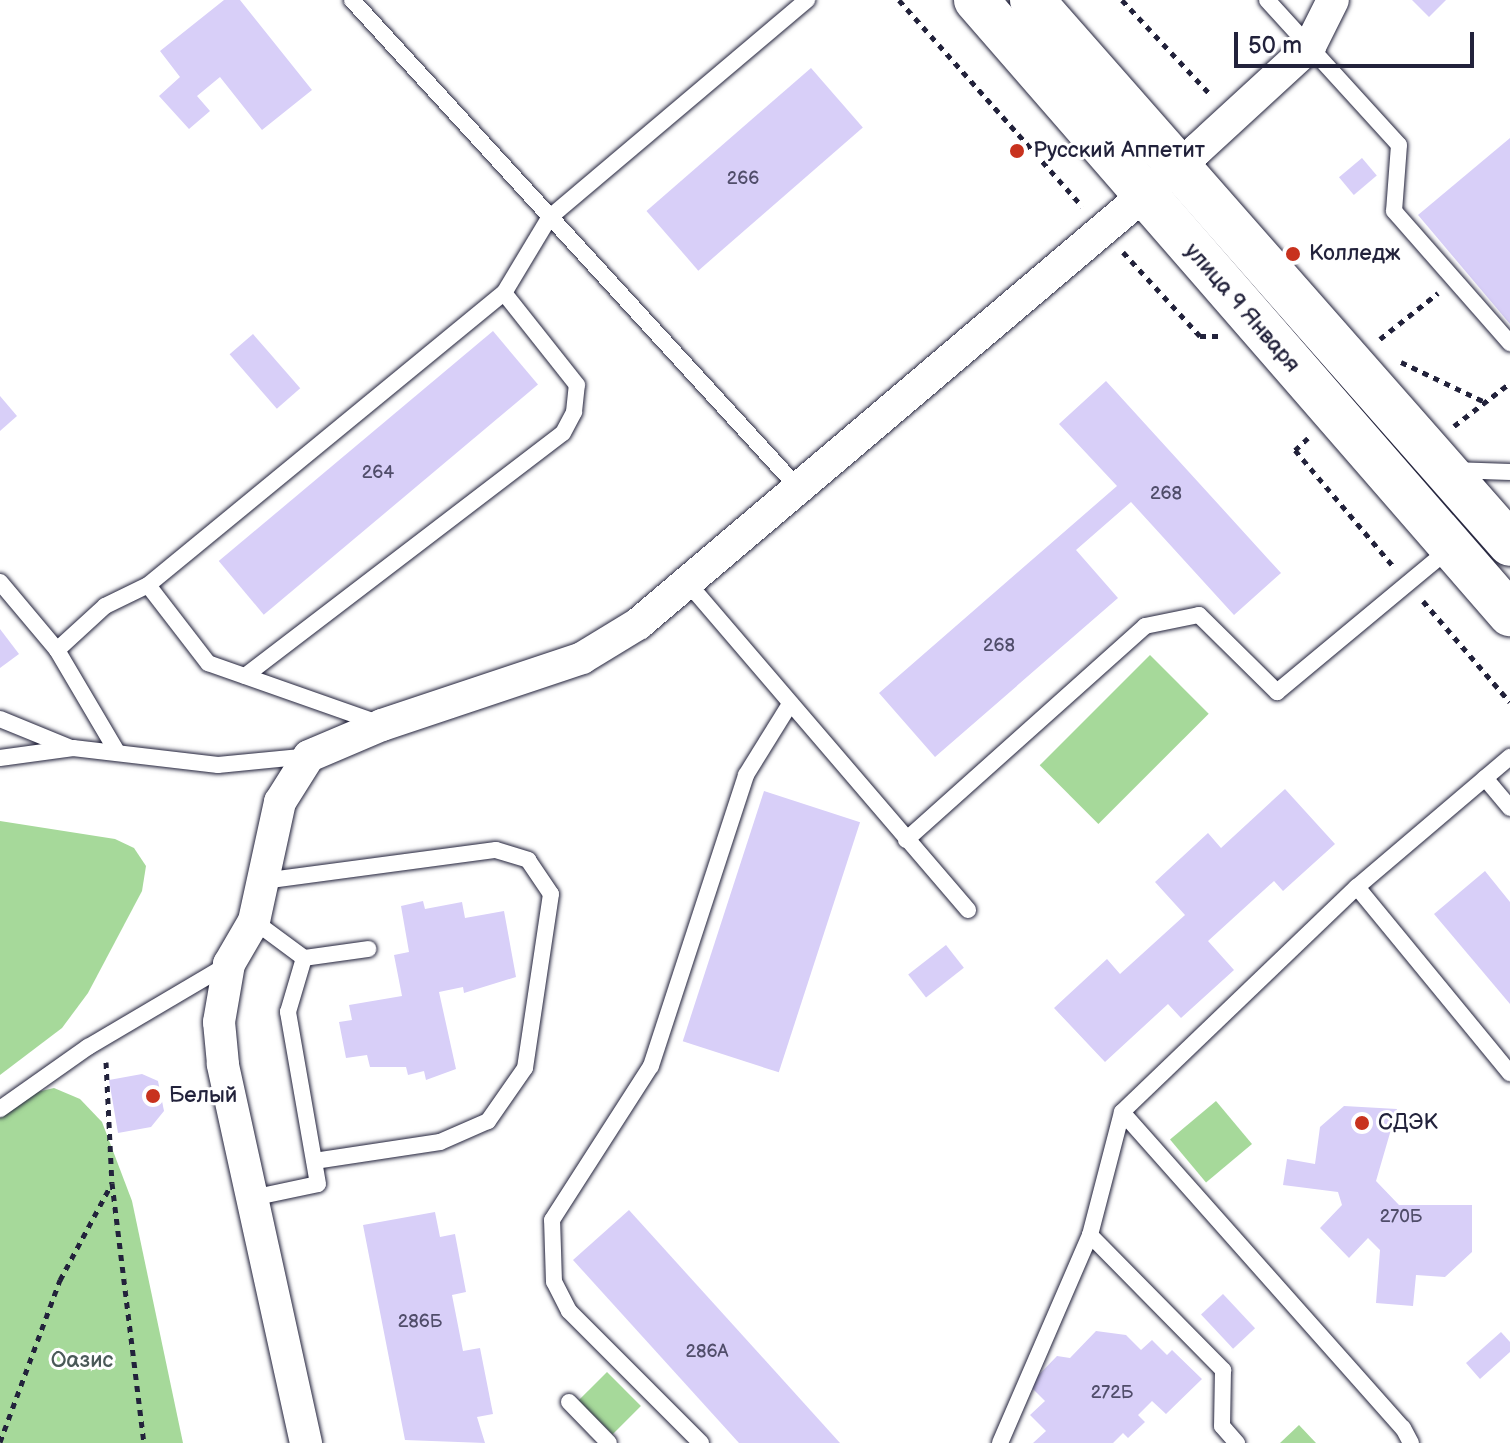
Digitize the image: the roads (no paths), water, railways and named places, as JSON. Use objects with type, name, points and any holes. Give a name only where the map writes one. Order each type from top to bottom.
[{"type":"main road","name":"улица 9 Января","points":[[976,0],[1510,614]]},
{"type":"main road","points":[[1032,0],[1510,544]]},
{"type":"street","points":[[306,1443],[221,1050],[219,1022],[229,964],[254,921],[280,802],[309,756],[382,725],[582,658],[638,624],[800,490],[1103,230],[1310,46],[1333,0]]},
{"type":"lane","points":[[352,0],[800,490]]},
{"type":"lane","points":[[57,650],[105,606],[148,585],[504,293],[549,218],[807,0]]},
{"type":"lane","points":[[1267,0],[1399,145],[1394,211],[1510,343]]},
{"type":"lane","points":[[245,676],[563,433],[574,412],[577,385],[504,293]]},
{"type":"lane","points":[[1446,470],[1510,472]]},
{"type":"lane","points":[[906,840],[1145,626],[1199,615],[1277,692],[1406,581],[1450,548]]},
{"type":"lane","points":[[0,582],[57,650],[117,752]]},
{"type":"lane","points":[[687,582],[968,910]]},
{"type":"lane","points":[[148,585],[208,663],[382,725]]},
{"type":"lane","points":[[701,1443],[569,1311],[554,1282],[552,1220],[651,1066],[746,775],[790,704]]},
{"type":"lane","points":[[0,719],[73,748]]},
{"type":"lane","points":[[0,758],[73,748],[218,765],[309,756]]},
{"type":"lane","points":[[1000,1443],[1090,1235],[1122,1112],[1357,887],[1510,757]]},
{"type":"lane","points":[[1485,778],[1510,808]]},
{"type":"lane","points":[[263,881],[496,850],[528,860],[551,894],[525,1068],[488,1121],[440,1142],[314,1161]]},
{"type":"lane","points":[[1357,887],[1510,1073]]},
{"type":"lane","points":[[254,921],[304,958],[368,949]]},
{"type":"lane","points":[[252,1198],[318,1184],[288,1012],[304,958]]},
{"type":"lane","points":[[0,1109],[229,964]]},
{"type":"lane","points":[[1122,1112],[1403,1428],[1411,1443]]},
{"type":"lane","points":[[1090,1235],[1223,1370],[1222,1426],[1237,1443]]},
{"type":"lane","points":[[569,1402],[609,1443]]},
{"type":"place","name":"Русский Аппетит","points":[[1017,151]]},
{"type":"place","name":"Колледж","points":[[1293,254]]},
{"type":"place","name":"Белый","points":[[153,1096]]},
{"type":"place","name":"СДЭК","points":[[1362,1123]]},
{"type":"park label","name":"Оазис","points":[[82,1361]]}]
